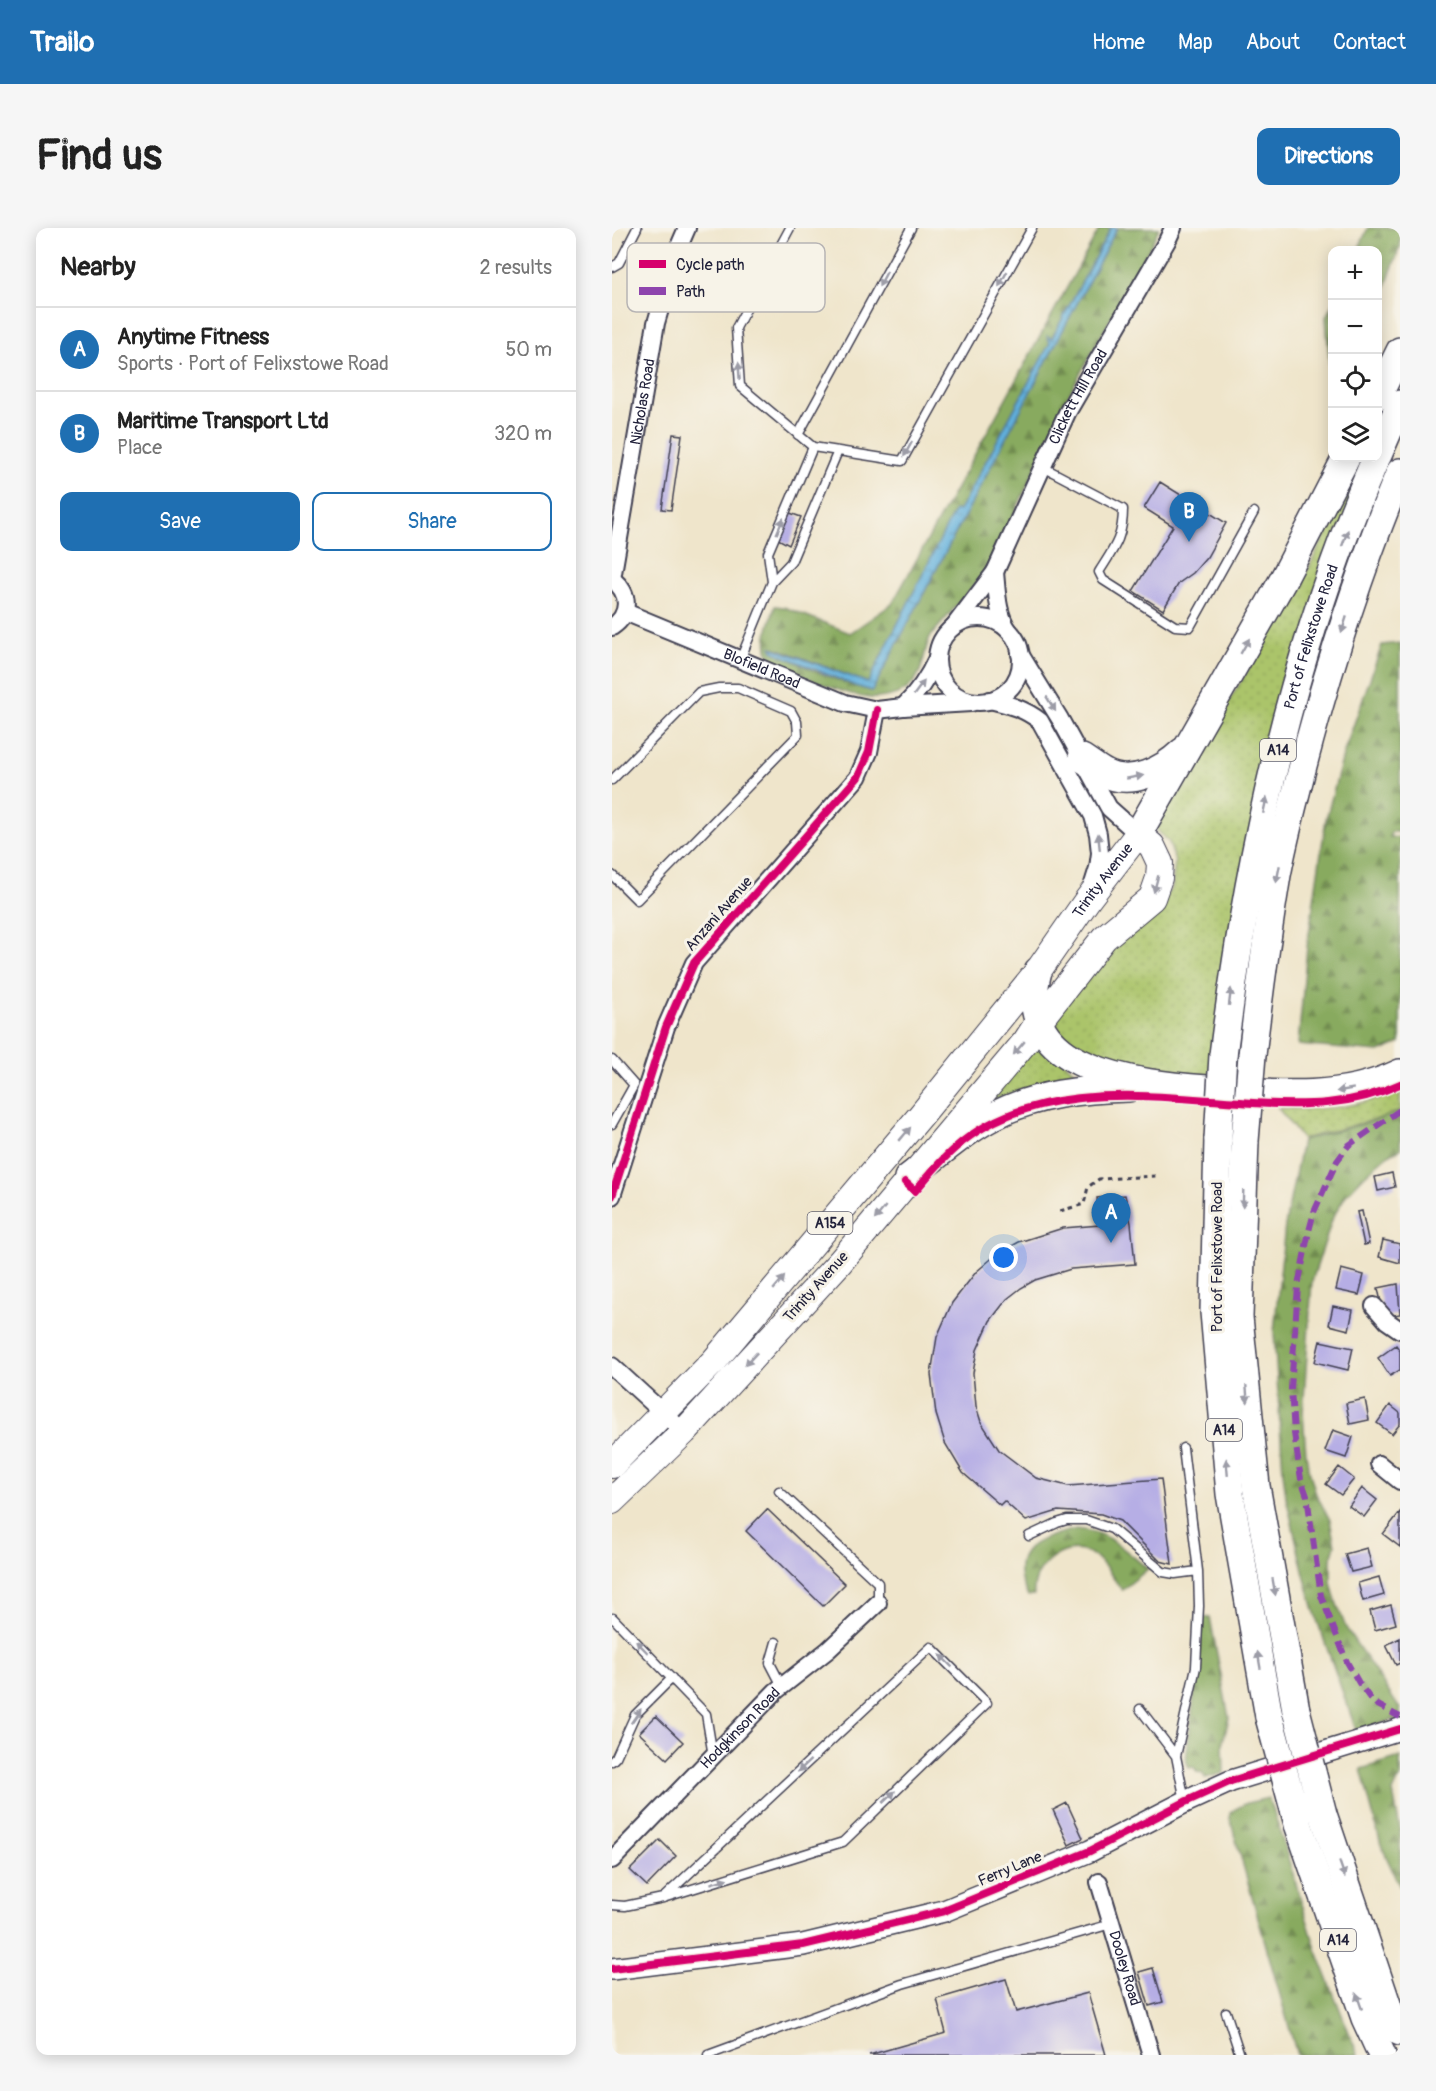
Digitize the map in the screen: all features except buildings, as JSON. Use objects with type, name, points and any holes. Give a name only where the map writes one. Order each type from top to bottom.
[{"type":"highway","points":[[1382,386],[1400,351]]},
{"type":"highway","name":"Port of Felixstowe Road","points":[[1382,445],[1400,404]]},
{"type":"highway","points":[[1138,834],[1282,582],[1344,462]]},
{"type":"highway","name":"Port of Felixstowe Road","points":[[1375,462],[1318,610],[1272,770],[1243,917],[1223,1054],[1218,1139],[1214,1312],[1230,1494],[1269,1717],[1298,1824],[1365,2018],[1382,2055]]},
{"type":"highway","name":"Port of Felixstowe Road","points":[[1400,472],[1370,544],[1331,664],[1292,806],[1278,875],[1258,997],[1252,1055],[1245,1141],[1239,1317],[1256,1486],[1296,1710],[1323,1814],[1389,2010],[1400,2032]]},
{"type":"highway","points":[[1082,758],[1107,774],[1136,778],[1172,762],[1188,747]]},
{"type":"highway","points":[[1038,971],[1034,990],[1039,1021],[1058,1046],[1081,1063],[1115,1077],[1181,1087],[1274,1094],[1308,1094],[1339,1092],[1371,1085],[1400,1073]]},
{"type":"highway","points":[[908,1178],[970,1130],[996,1114],[1024,1103],[1066,1093],[1107,1088],[1181,1087]]},
{"type":"main road","name":"Trinity Avenue","points":[[612,1465],[714,1361],[922,1114],[1038,971],[1088,899],[1138,834],[1152,846],[1160,863],[1159,878],[1152,898],[1104,938],[1026,1041],[908,1178],[840,1262],[684,1432],[612,1501]]},
{"type":"street","name":"Nicholas Road","points":[[680,243],[687,228]]},
{"type":"street","name":"Clickett Hill Road","points":[[953,627],[996,572],[1067,413],[1173,228]]},
{"type":"street","name":"Nicholas Road","points":[[612,579],[659,312]]},
{"type":"street","name":"Clickett Hill Road","points":[[996,572],[1003,622],[1014,637]]},
{"type":"street","points":[[612,579],[620,585],[627,603],[621,620],[612,627]]},
{"type":"street","name":"Blofield Road","points":[[625,612],[845,703],[877,710],[903,706],[984,701]]},
{"type":"street","points":[[903,706],[926,680],[937,658],[939,646],[953,627],[975,618],[997,622],[1014,637],[1020,654],[1109,808],[1138,834]]},
{"type":"street","points":[[984,701],[1001,695],[1010,687],[1017,677],[1020,654]]},
{"type":"street","points":[[937,658],[941,677],[953,693],[965,700],[1020,708],[1040,722],[1093,816],[1098,834],[1100,853],[1098,868],[1088,899]]},
{"type":"street","name":"Anzani Avenue","points":[[612,1196],[666,1027],[694,963],[858,777],[869,752],[877,710]]},
{"type":"street","points":[[1374,1306],[1386,1321],[1400,1330]]},
{"type":"street","points":[[612,1366],[684,1432]]},
{"type":"street","points":[[1379,1464],[1400,1481]]},
{"type":"street","name":"Hodgkinson Road","points":[[612,1860],[782,1686],[828,1650],[878,1603]]},
{"type":"street","name":"Ferry Lane","points":[[612,1969],[803,1946],[944,1911],[1090,1851],[1230,1781],[1400,1729]]},
{"type":"street","name":"Dooley Road","points":[[1099,1882],[1152,2055]]},
{"type":"lane","points":[[630,243],[637,228]]},
{"type":"lane","points":[[782,243],[790,228]]},
{"type":"lane","points":[[798,435],[910,228]]},
{"type":"lane","points":[[745,312],[736,328],[740,386],[813,447],[902,461],[1032,228]]},
{"type":"lane","points":[[612,267],[620,263],[627,249]]},
{"type":"lane","points":[[772,582],[768,553],[813,447]]},
{"type":"lane","points":[[740,660],[772,582],[791,562],[838,451]]},
{"type":"lane","points":[[1043,467],[1123,509],[1123,523],[1119,539],[1099,572],[1103,580],[1175,626],[1190,627],[1254,512]]},
{"type":"lane","points":[[612,780],[699,692],[719,688],[738,688],[790,711],[797,723],[798,735],[637,900],[612,875]]},
{"type":"lane","points":[[612,1060],[634,1085],[612,1124]]},
{"type":"lane","points":[[1183,1448],[1198,1571],[1199,1626],[1196,1667],[1176,1756],[1185,1802]]},
{"type":"lane","points":[[779,1491],[878,1583],[878,1603]]},
{"type":"lane","points":[[1029,1536],[1057,1522],[1086,1520],[1112,1529],[1163,1572],[1175,1574],[1198,1571]]},
{"type":"lane","points":[[612,1619],[613,1617],[706,1714],[713,1756]]},
{"type":"lane","points":[[776,1642],[770,1663],[782,1686]]},
{"type":"lane","points":[[612,1905],[625,1906],[663,1898],[843,1842],[987,1703],[931,1647],[663,1898]]},
{"type":"lane","points":[[612,1761],[634,1715],[672,1678]]},
{"type":"lane","points":[[1140,1709],[1176,1756]]},
{"type":"lane","points":[[708,2055],[902,1984],[1111,1924]]},
{"type":"lane","points":[[1226,2012],[1240,2055]]},
{"type":"path","points":[[1060,1211],[1084,1204],[1088,1187],[1099,1179],[1156,1176]]},
{"type":"green space","points":[[1100,228],[1111,228],[1052,338],[1048,337],[1050,343],[959,511],[955,510],[868,683],[772,647],[820,673],[872,691],[1117,228],[1159,228],[1069,394],[991,565],[930,637],[914,682],[905,690],[891,696],[861,697],[799,674],[774,661],[769,655],[766,643],[775,606],[784,607],[850,633],[892,604]]},
{"type":"green space","points":[[1368,228],[1400,228],[1400,246],[1382,297],[1382,246],[1360,246]]},
{"type":"green space","points":[[1328,313],[1328,344],[1326,317]]},
{"type":"green space","points":[[1363,462],[1209,1077],[1143,1069],[1099,1057],[1079,1047],[1062,1034],[1049,1017],[1107,947],[1158,905],[1172,888],[1175,862],[1169,842],[1153,826],[1302,581]]},
{"type":"green space","points":[[1400,643],[1400,832],[1391,832],[1390,837],[1400,838],[1400,1043],[1379,1052],[1298,1045],[1307,947],[1326,819],[1344,752],[1382,645]]},
{"type":"green space","points":[[1037,1034],[1081,1078],[1057,1079],[992,1101],[985,1100]]},
{"type":"green space","points":[[1400,1090],[1400,1110],[1389,1116],[1302,1139],[1278,1108],[1340,1107],[1370,1101]]},
{"type":"green space","points":[[1400,1111],[1400,1149],[1387,1156],[1346,1195],[1333,1217],[1312,1281],[1303,1413],[1309,1470],[1316,1494],[1330,1520],[1335,1545],[1331,1559],[1331,1582],[1346,1628],[1400,1709],[1400,1718],[1356,1730],[1317,1620],[1286,1497],[1274,1332],[1285,1225],[1302,1140],[1374,1121]]},
{"type":"green space","points":[[1076,1529],[1098,1533],[1107,1538],[1148,1569],[1122,1590],[1096,1557],[1081,1551],[1061,1553],[1044,1566],[1038,1575],[1034,1595],[1028,1596],[1020,1577],[1020,1563],[1024,1554],[1030,1547],[1047,1537]]},
{"type":"green space","points":[[1210,1617],[1229,1718],[1223,1741],[1224,1773],[1205,1778],[1203,1773],[1197,1772],[1194,1767],[1189,1768],[1186,1760],[1198,1665],[1200,1619]]},
{"type":"green space","points":[[1400,1757],[1400,1776],[1393,1792],[1400,1830],[1400,1887],[1381,1845],[1361,1769]]},
{"type":"green space","points":[[1268,1798],[1316,1949],[1358,2055],[1297,2055],[1230,1819],[1230,1812],[1247,1803]]},
{"type":"water","points":[[1111,228],[1117,228],[872,691],[774,652],[771,647],[868,683],[955,510],[959,511],[1050,343],[1047,336],[1052,338]]},
{"type":"marked path","points":[[1400,1110],[1349,1145],[1337,1161],[1314,1212],[1298,1286],[1291,1389],[1294,1433],[1301,1479],[1307,1496],[1321,1596],[1347,1662],[1359,1683],[1376,1704],[1400,1717]]},
{"type":"cycle path","points":[[612,1196],[666,1027],[694,963],[858,777],[869,752],[877,710]]},
{"type":"cycle path","points":[[905,1182],[915,1191],[955,1148],[987,1125],[1022,1110],[1059,1101],[1137,1096],[1309,1104],[1364,1097],[1400,1084]]},
{"type":"cycle path","points":[[612,1969],[803,1945],[944,1911],[1090,1851],[1231,1781],[1400,1729]]},
{"type":"place","name":"Maritime Transport Ltd","points":[[1189,542]]},
{"type":"place","name":"Anytime Fitness","points":[[1111,1243]]}]
